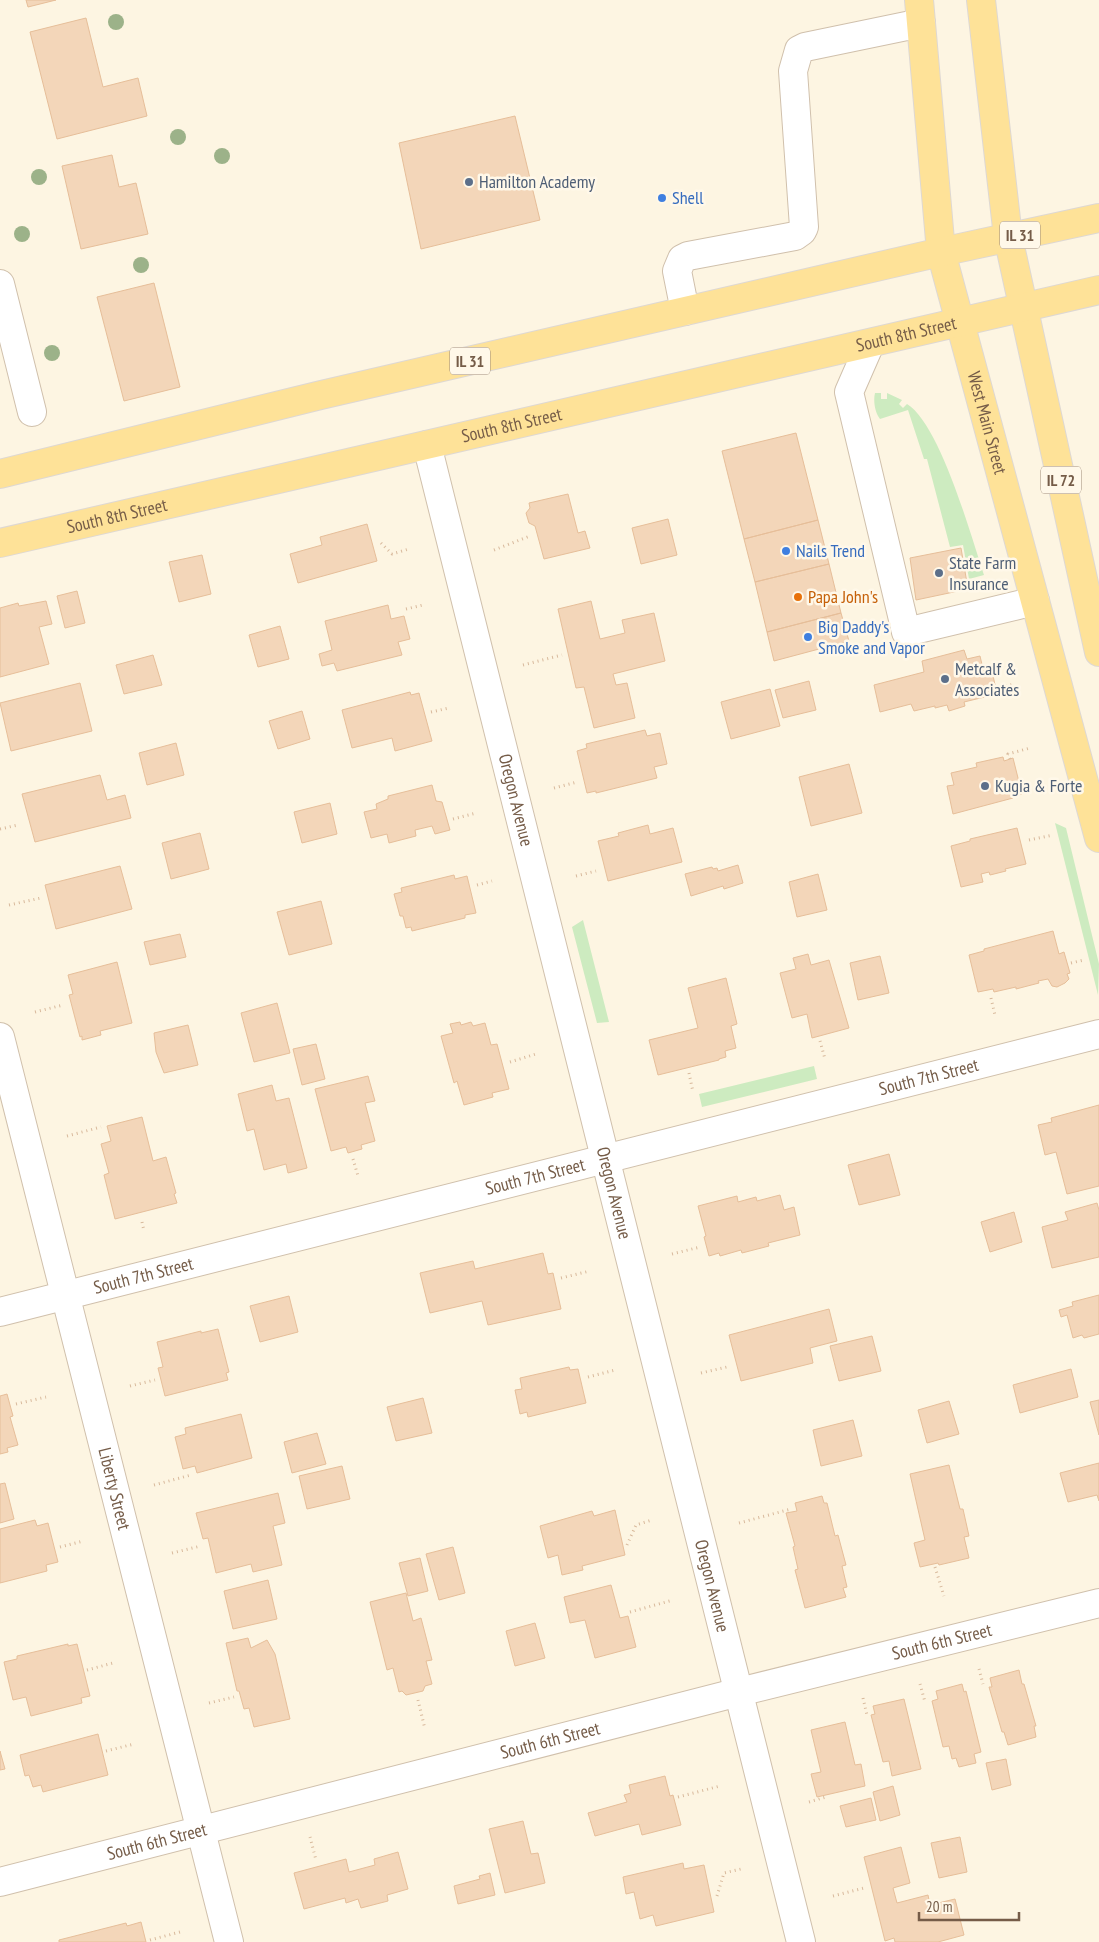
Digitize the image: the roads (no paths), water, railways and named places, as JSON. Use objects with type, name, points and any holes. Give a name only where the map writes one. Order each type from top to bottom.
[{"type":"main road","name":"IL 72","points":[[981,0],[1008,237],[1099,652]]},
{"type":"main road","name":"West Main Street","points":[[920,12],[941,252],[1099,838]]},
{"type":"main road","name":"IL 31","points":[[0,474],[311,398],[941,252],[1099,218]]},
{"type":"main road","name":"South 8th Street","points":[[0,543],[1099,290]]},
{"type":"street","points":[[685,311],[677,271],[682,259],[688,256],[795,236],[804,227],[792,71],[799,50],[920,12]]},
{"type":"street","points":[[0,284],[32,412]]},
{"type":"street","points":[[870,344],[849,392],[906,632],[1035,601]]},
{"type":"street","name":"Oregon Avenue","points":[[427,445],[802,1942]]},
{"type":"street","name":"South 7th Street","points":[[0,1312],[1099,1034]]},
{"type":"street","name":"Liberty Street","points":[[0,1037],[229,1942]]},
{"type":"street","name":"South 6th Street","points":[[0,1882],[738,1692],[1099,1603]]},
{"type":"place","name":"Hamilton Academy","points":[[469,182]]},
{"type":"place","name":"Shell","points":[[662,198]]},
{"type":"place","name":"Nails Trend","points":[[786,551]]},
{"type":"place","name":"State Farm Insurance","points":[[939,573]]},
{"type":"place","name":"Papa John's","points":[[798,597]]},
{"type":"place","name":"Big Daddy's Smoke and Vapor","points":[[808,637]]},
{"type":"place","name":"Metcalf & Associates","points":[[945,679]]},
{"type":"place","name":"Kugia & Forte","points":[[985,786]]}]
